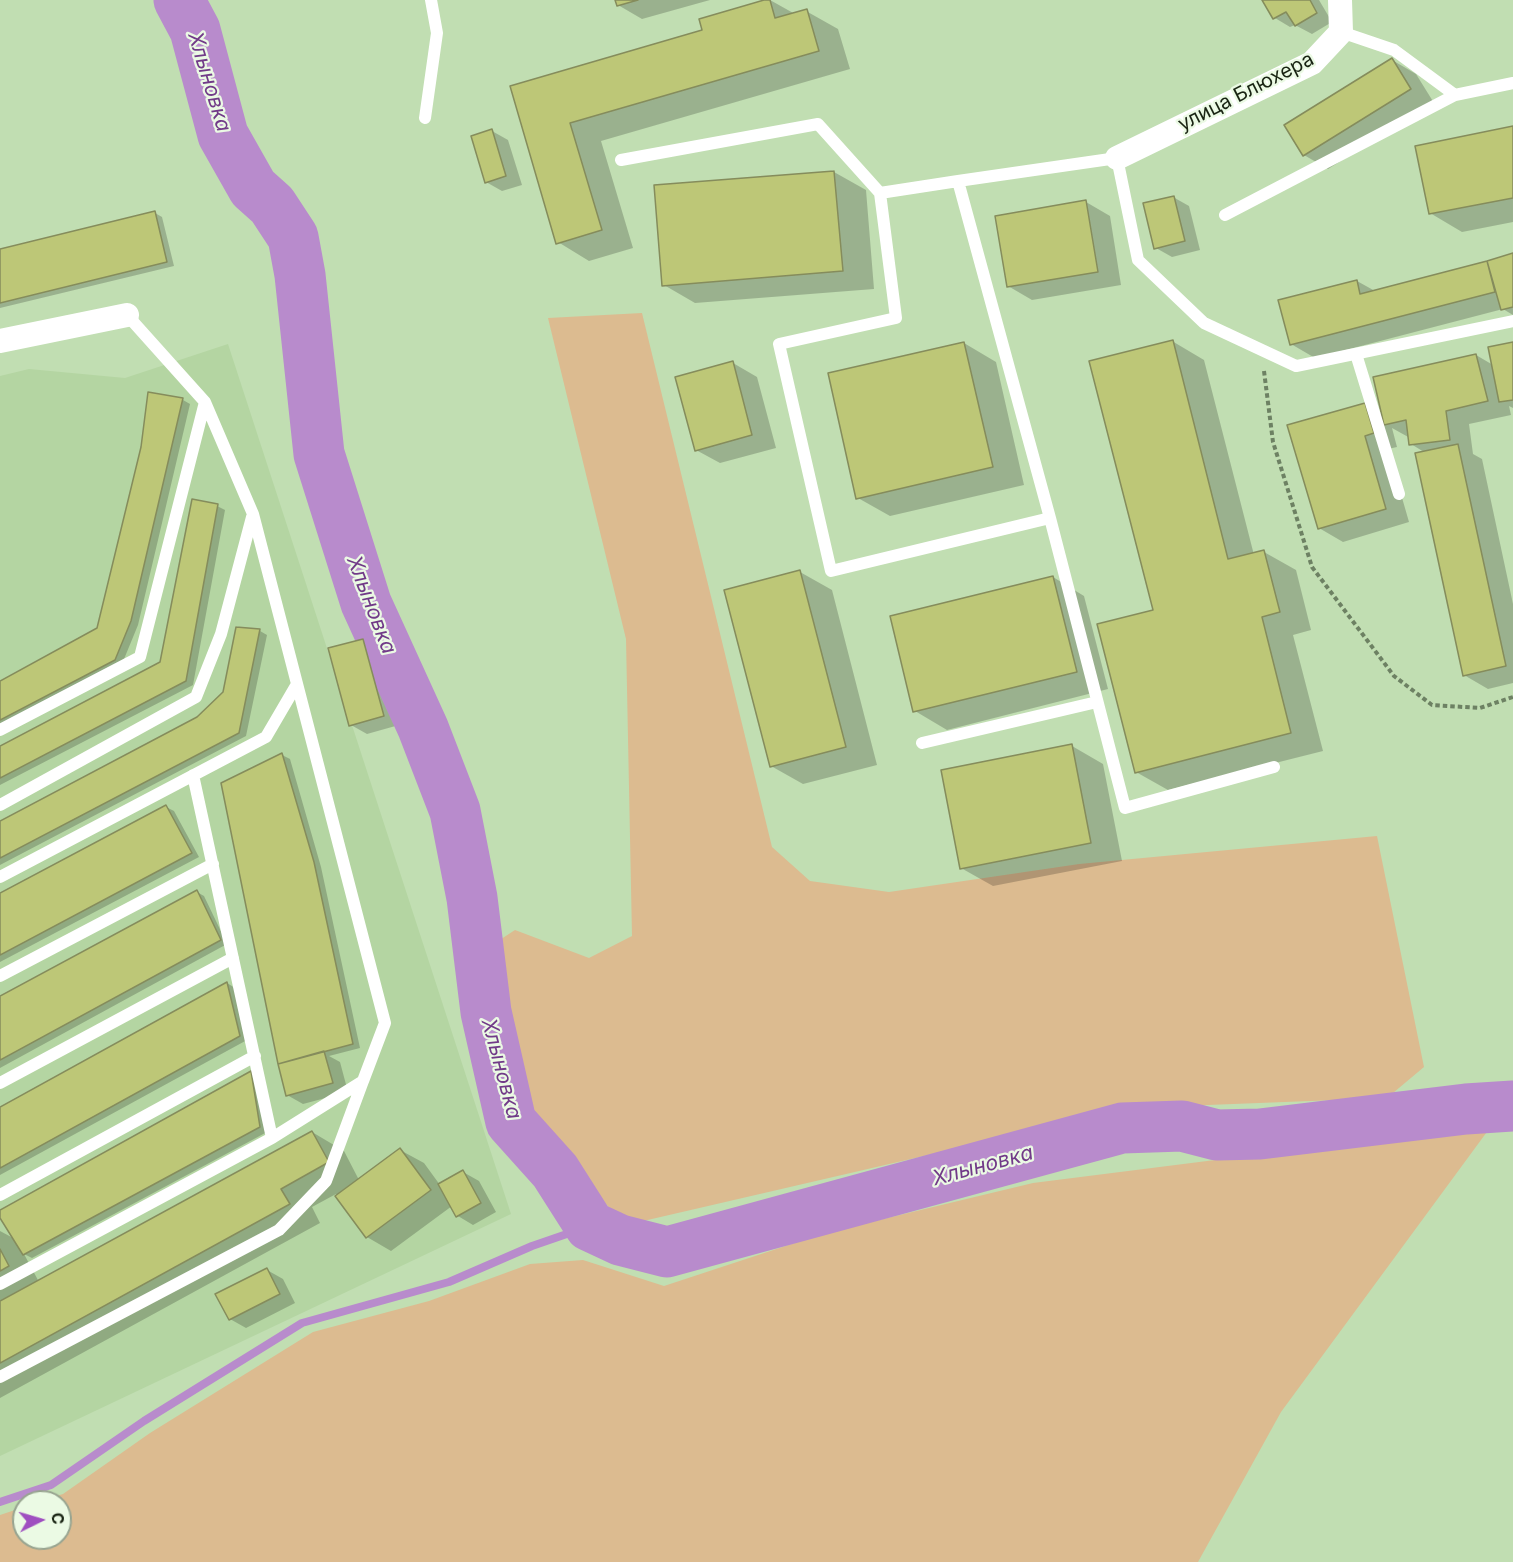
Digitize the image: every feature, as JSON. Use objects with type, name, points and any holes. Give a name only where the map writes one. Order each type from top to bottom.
[{"type":"street","points":[[1340,0],[1341,32]]},
{"type":"street","name":"улица Блюхера","points":[[1116,158],[1312,63],[1341,32]]},
{"type":"street","points":[[0,341],[126,315]]},
{"type":"lane","points":[[425,118],[437,33],[431,0]]},
{"type":"lane","points":[[1341,32],[1394,50],[1455,95]]},
{"type":"lane","points":[[1225,215],[1455,95],[1513,83]]},
{"type":"lane","points":[[621,160],[818,124],[880,193],[896,318],[779,344],[831,571],[1050,518]]},
{"type":"lane","points":[[880,193],[1116,158],[1138,260],[1204,322],[1296,366],[1513,321]]},
{"type":"lane","points":[[958,181],[1050,518],[1125,808],[1274,767]]},
{"type":"lane","points":[[0,1377],[279,1230],[326,1181],[385,1023],[253,514],[205,402],[126,315]]},
{"type":"lane","points":[[1356,354],[1399,494]]},
{"type":"lane","points":[[0,730],[140,657],[205,402]]},
{"type":"lane","points":[[0,805],[196,697],[221,634],[253,514]]},
{"type":"lane","points":[[0,878],[266,737],[297,684]]},
{"type":"lane","points":[[922,742],[1097,702]]},
{"type":"lane","points":[[194,775],[273,1138]]},
{"type":"lane","points":[[0,976],[213,864]]},
{"type":"lane","points":[[0,1083],[233,958]]},
{"type":"lane","points":[[0,1195],[255,1056]]},
{"type":"lane","points":[[0,1284],[273,1138],[363,1081]]},
{"type":"path","points":[[1262,350],[1273,442],[1312,567],[1394,676],[1432,705],[1480,708],[1513,697]]},
{"type":"shaded area","points":[[642,313],[772,847],[810,881],[889,892],[1079,864],[1377,836],[1424,1067],[1387,1098],[1131,1108],[626,1225],[558,1154],[517,1106],[492,945],[515,930],[589,958],[632,936],[626,639],[548,318]]},
{"type":"shaded area","points":[[228,344],[511,1214],[0,1456],[0,376],[29,369],[125,378]]},
{"type":"shaded area","points":[[1492,1125],[1281,1412],[1198,1562],[0,1562],[0,1515],[12,1511],[12,1550],[72,1550],[72,1490],[69,1490],[150,1433],[313,1332],[429,1301],[530,1264],[583,1260],[664,1286],[825,1233],[1033,1183]]},
{"type":"building","points":[[615,0],[638,0],[617,6]]},
{"type":"building","points":[[770,0],[775,18],[807,9],[819,51],[570,123],[602,230],[556,244],[510,86],[702,30],[699,19]]},
{"type":"building","points":[[1262,0],[1310,0],[1317,13],[1295,26],[1286,12],[1273,19]]},
{"type":"building","points":[[1392,58],[1411,89],[1303,156],[1284,125]]},
{"type":"building","points":[[1513,126],[1513,198],[1429,214],[1415,146]]},
{"type":"building","points":[[492,129],[506,176],[485,183],[471,136]]},
{"type":"building","points":[[834,171],[843,271],[662,286],[654,185]]},
{"type":"building","points":[[1174,196],[1185,241],[1154,249],[1143,203]]},
{"type":"building","points":[[1086,200],[1098,272],[1007,287],[995,216]]},
{"type":"building","points":[[155,211],[167,262],[0,303],[0,249]]},
{"type":"building","points":[[1513,253],[1513,307],[1501,310],[1487,261]]},
{"type":"building","points":[[1487,261],[1495,292],[1290,345],[1278,300],[1357,280],[1360,294]]},
{"type":"building","points":[[1173,340],[1228,559],[1264,550],[1280,612],[1262,617],[1291,733],[1135,773],[1097,624],[1153,610],[1089,361]]},
{"type":"building","points":[[964,342],[993,467],[856,499],[828,373]]},
{"type":"building","points":[[1513,342],[1513,400],[1499,402],[1488,347]]},
{"type":"building","points":[[1476,354],[1488,401],[1446,411],[1450,440],[1409,445],[1406,420],[1384,425],[1373,377]]},
{"type":"building","points":[[733,361],[752,435],[695,451],[675,377]]},
{"type":"building","points":[[148,392],[183,398],[131,621],[115,660],[0,720],[0,681],[97,628],[141,447]]},
{"type":"building","points":[[1365,403],[1374,433],[1365,436],[1386,509],[1318,529],[1287,425]]},
{"type":"building","points":[[1458,444],[1506,666],[1463,676],[1415,453]]},
{"type":"building","points":[[192,499],[218,504],[186,681],[0,778],[0,746],[160,662]]},
{"type":"building","points":[[800,570],[846,747],[770,767],[724,590]]},
{"type":"building","points":[[1053,576],[1077,672],[913,712],[890,616]]},
{"type":"building","points":[[236,627],[260,629],[239,733],[0,858],[0,821],[197,717],[223,692]]},
{"type":"building","points":[[363,639],[384,716],[349,726],[328,648]]},
{"type":"building","points":[[1072,744],[1091,843],[960,869],[941,770]]},
{"type":"building","points":[[282,753],[314,862],[353,1044],[278,1064],[221,783]]},
{"type":"building","points":[[166,805],[192,853],[0,955],[0,893]]},
{"type":"building","points":[[197,890],[221,940],[0,1060],[0,996]]},
{"type":"building","points":[[227,982],[240,1036],[0,1168],[0,1107]]},
{"type":"building","points":[[324,1051],[333,1083],[286,1096],[278,1064]]},
{"type":"building","points":[[251,1071],[260,1127],[23,1255],[0,1218],[0,1210]]},
{"type":"building","points":[[312,1131],[329,1162],[281,1189],[290,1204],[0,1363],[0,1301]]},
{"type":"building","points":[[400,1148],[431,1190],[366,1238],[335,1196]]},
{"type":"building","points":[[463,1170],[481,1203],[456,1217],[438,1184]]},
{"type":"building","points":[[0,1249],[9,1266],[0,1271]]},
{"type":"building","points":[[267,1268],[280,1294],[229,1320],[215,1294]]},
{"type":"waterway","name":"Хлыновка","points":[[179,0],[195,30],[223,135],[253,188],[272,205],[293,237],[300,275],[319,454],[366,603],[423,728],[455,811],[472,898],[486,1012],[511,1122],[555,1171],[590,1226],[620,1240],[667,1252],[1122,1128],[1182,1126],[1217,1135],[1260,1134],[1466,1109],[1513,1106]]},
{"type":"waterway","points":[[0,1502],[51,1485],[144,1421],[302,1323],[449,1282],[532,1246],[590,1226]]}]
